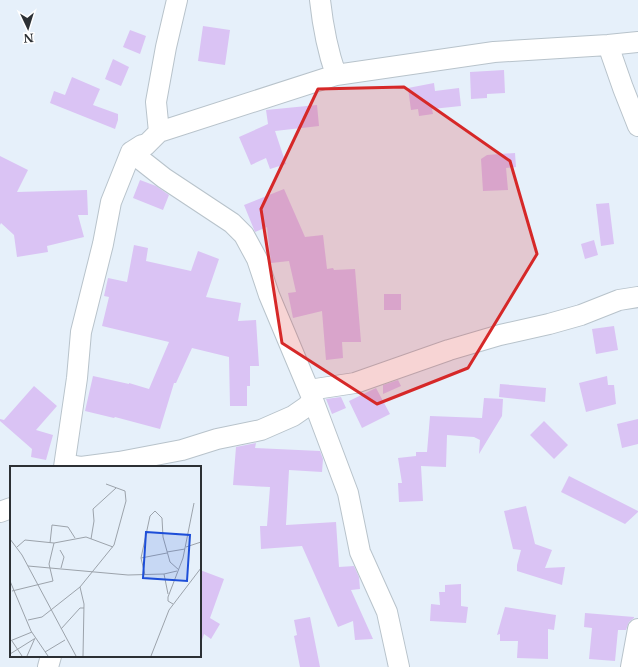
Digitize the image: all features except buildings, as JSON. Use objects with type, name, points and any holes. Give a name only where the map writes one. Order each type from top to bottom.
[{"type":"street","points":[[159,132],[156,102],[166,47],[177,0]]},
{"type":"street","points":[[320,0],[322,25],[328,52],[336,75]]},
{"type":"street","points":[[311,395],[306,407],[293,416],[261,430],[217,439],[182,450],[119,462],[65,466],[77,378],[81,332],[103,244],[110,202],[131,152],[142,145],[145,146],[159,132],[336,75],[494,52],[638,42]]},
{"type":"street","points":[[608,45],[638,126]]},
{"type":"street","points":[[131,152],[174,185],[232,223],[244,235],[257,259],[269,295],[311,395],[348,493],[360,552],[387,612],[399,667]]},
{"type":"street","points":[[311,395],[355,383],[456,348],[500,335],[581,315],[619,300],[638,297]]},
{"type":"street","points":[[0,512],[10,508]]},
{"type":"street","points":[[631,667],[638,629]]},
{"type":"street","points":[[48,667],[51,657]]},
{"type":"highlighted area","points":[[404,87],[510,161],[537,254],[468,368],[377,404],[282,343],[261,209],[318,89]]}]
